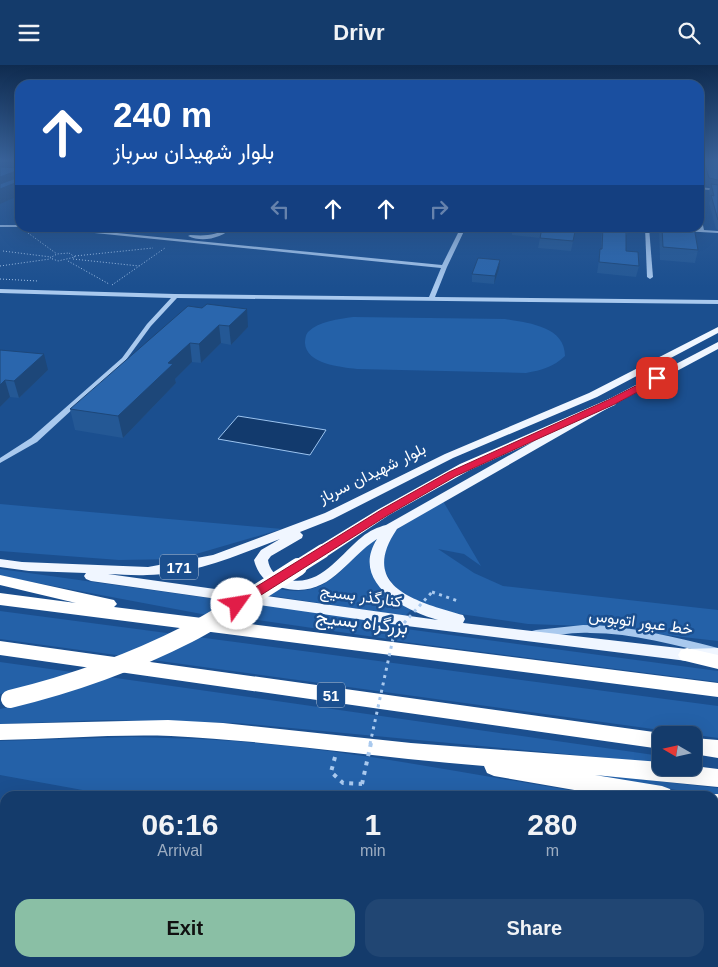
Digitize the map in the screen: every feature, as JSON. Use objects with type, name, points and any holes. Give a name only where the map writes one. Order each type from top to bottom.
[{"type":"highway","points":[[5,700],[68,684],[170,643],[211,620],[399,504],[465,467],[611,402]]},
{"type":"highway","points":[[0,580],[130,608],[180,622]]},
{"type":"highway","name":"بزرگراه بسیج","points":[[0,599],[718,690]]},
{"type":"highway","name":"51","points":[[0,648],[652,740]]},
{"type":"highway","points":[[687,655],[718,662]]},
{"type":"highway","points":[[0,732],[168,728],[251,733],[411,752],[718,778]]},
{"type":"highway","points":[[702,747],[718,749]]},
{"type":"highway","points":[[411,752],[633,791]]},
{"type":"main road","name":"بلوار شهیدان سرباز","points":[[22,566],[132,571],[174,568],[216,559],[329,515],[449,456],[593,395],[718,330]]},
{"type":"main road","points":[[329,515],[266,553],[261,560],[261,566],[269,576],[280,583],[296,586],[318,582],[336,571],[366,541],[611,402],[718,345]]},
{"type":"main road","points":[[392,527],[379,545],[376,554],[376,564],[379,574],[395,595],[412,605],[436,615],[503,626],[528,635]]},
{"type":"main road","name":"کنارگذر بسیج","points":[[0,563],[399,620],[687,655],[718,653]]},
{"type":"street","points":[[0,226],[15,226]]},
{"type":"street","points":[[704,231],[718,232]]},
{"type":"street","points":[[88,232],[444,267]]},
{"type":"street","points":[[152,232],[208,237],[221,235],[225,232]]},
{"type":"street","points":[[431,299],[462,232]]},
{"type":"street","points":[[647,232],[650,277]]},
{"type":"street","points":[[0,291],[175,296],[718,302]]},
{"type":"street","points":[[0,461],[34,440],[124,359],[149,325],[175,296]]},
{"type":"street","name":"خط عبور اتوبوس","points":[[528,635],[589,629],[605,630],[681,643],[718,653]]},
{"type":"path","points":[[28,233],[57,254]]},
{"type":"path","points":[[0,266],[51,258],[57,254],[69,253],[75,256],[168,246],[99,294]]},
{"type":"path","points":[[3,251],[66,261],[111,285]]},
{"type":"path","points":[[66,261],[73,259],[140,266]]},
{"type":"path","points":[[331,772],[342,783],[362,784],[394,633],[432,592],[458,601]]},
{"type":"shaded area","points":[[353,317],[505,319],[524,322],[552,332],[559,338],[565,356],[547,367],[526,373],[357,369],[325,363],[311,356],[305,343],[308,332],[323,323]]},
{"type":"shaded area","points":[[238,416],[326,430],[310,455],[218,439]]},
{"type":"shaded area","points":[[443,501],[481,566],[464,554],[438,549],[474,573],[503,586],[718,610],[718,641],[586,626],[528,624],[433,610],[402,594],[394,586],[385,572],[383,560],[388,541],[396,530]]},
{"type":"shaded area","points":[[0,504],[282,529],[179,559],[119,560],[0,551]]},
{"type":"shaded area","points":[[379,535],[373,546],[370,562],[412,609],[405,616],[266,595],[275,588],[294,591],[323,585]]},
{"type":"shaded area","points":[[0,569],[230,601],[207,615],[0,576]]},
{"type":"shaded area","points":[[251,603],[398,623],[390,631],[388,639],[230,616]]},
{"type":"shaded area","points":[[0,611],[718,706],[718,738],[702,736],[702,726],[652,726],[652,729],[0,639]]},
{"type":"shaded area","points":[[406,629],[718,671],[718,682],[397,641],[398,634]]},
{"type":"shaded area","points":[[0,662],[79,673],[35,687],[0,694]]},
{"type":"shaded area","points":[[109,677],[652,755],[652,762],[237,723],[107,720],[0,724],[0,709],[34,702]]},
{"type":"shaded area","points":[[132,737],[184,738],[265,744],[411,763],[576,791],[88,791],[0,775],[0,741]]},
{"type":"shaded area","points":[[545,768],[718,788],[718,791],[682,791]]},
{"type":"building","points":[[713,203],[718,203],[718,220]]},
{"type":"building","points":[[541,232],[575,232],[573,241],[540,238]]},
{"type":"building","points":[[603,232],[626,232],[626,251],[638,252],[639,266],[599,262],[600,249],[602,249]]},
{"type":"building","points":[[662,232],[695,232],[698,250],[663,247]]},
{"type":"building","points":[[478,258],[500,260],[495,276],[472,274]]},
{"type":"building","points":[[207,304],[247,309],[229,326],[219,325],[199,344],[190,343],[168,363],[173,364],[118,416],[70,409],[188,306],[202,308]]},
{"type":"building","points":[[0,350],[44,354],[14,381],[5,380],[0,385]]},
{"type":"route","points":[[237,604],[384,512],[465,467],[611,402],[657,378]]}]
